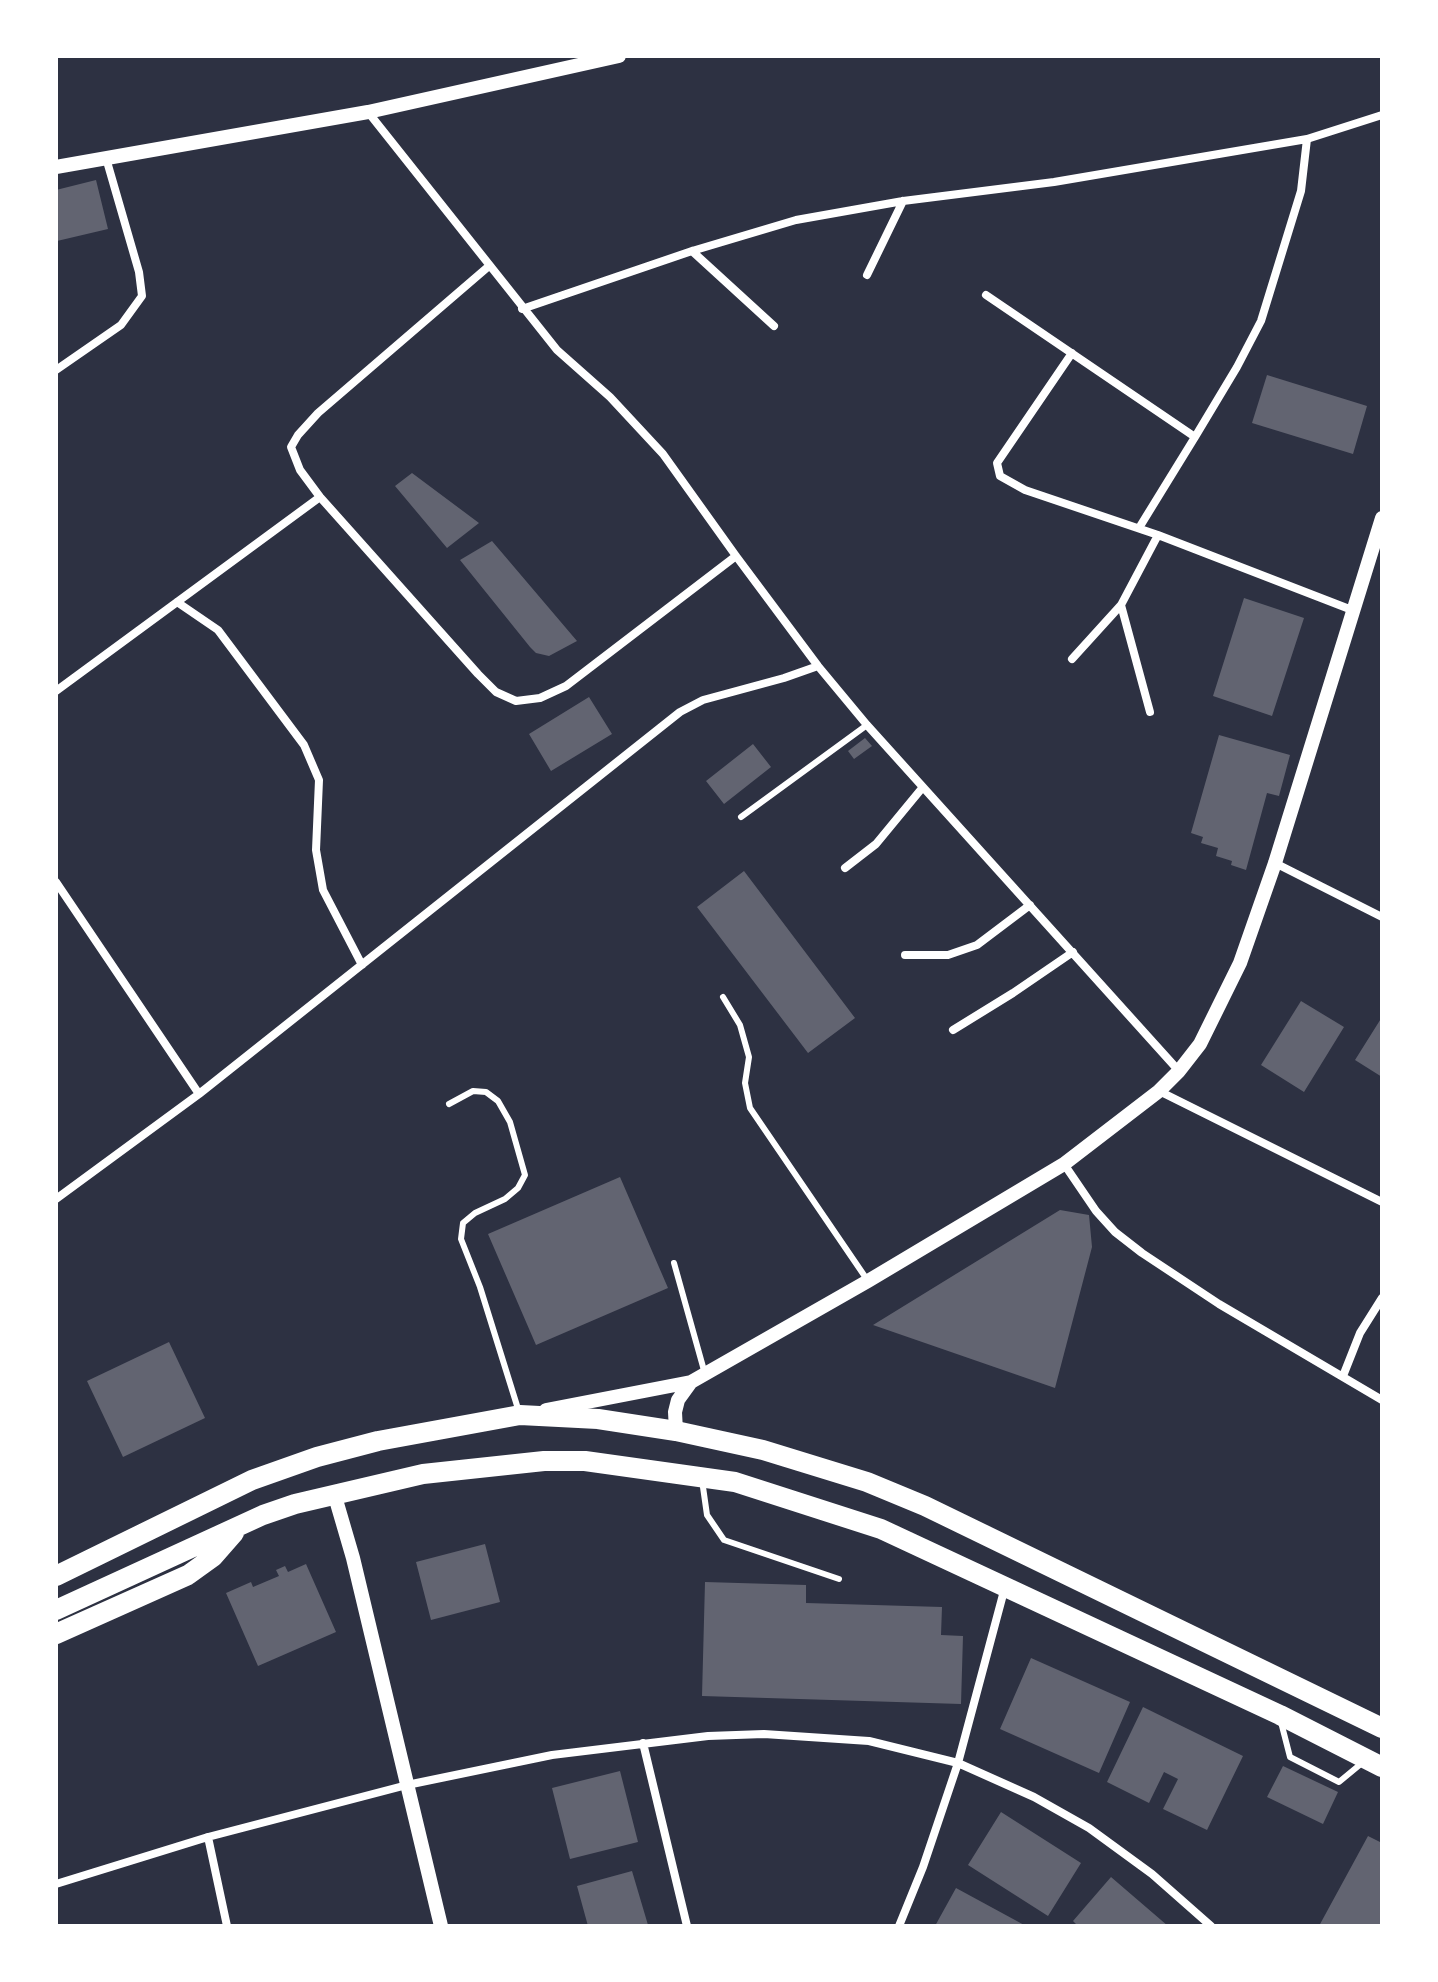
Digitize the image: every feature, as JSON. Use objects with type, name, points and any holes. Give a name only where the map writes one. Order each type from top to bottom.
[{"type":"highway","points":[[56,1576],[252,1480],[317,1457],[378,1441],[520,1415],[598,1419],[676,1431],[809,1462],[925,1506],[1382,1728]]},
{"type":"highway","points":[[56,1610],[284,1508],[334,1493],[423,1474],[544,1461],[585,1461],[735,1482],[881,1529],[1280,1715],[1374,1763]]},
{"type":"highway","points":[[56,1634],[188,1575],[213,1557],[240,1527]]},
{"type":"street","points":[[56,167],[368,112],[619,56]]},
{"type":"street","points":[[368,112],[557,350],[610,397],[663,454],[818,666],[867,725],[1179,1071]]},
{"type":"street","points":[[522,309],[692,251],[796,220],[903,201],[1054,182],[1307,139],[1382,115]]},
{"type":"street","points":[[1139,528],[1237,367],[1261,321],[1301,191],[1307,139]]},
{"type":"street","points":[[56,370],[121,325],[142,296],[139,272],[106,158]]},
{"type":"street","points":[[867,275],[903,201]]},
{"type":"street","points":[[692,251],[774,326]]},
{"type":"street","points":[[489,266],[318,413],[298,435],[291,447],[300,470],[320,497],[478,674],[496,692],[516,701],[540,698],[566,686],[736,556]]},
{"type":"street","points":[[986,295],[1195,437]]},
{"type":"street","points":[[1072,353],[997,463],[997,470],[1005,480],[1352,610]]},
{"type":"street","points":[[56,691],[320,497]]},
{"type":"street","points":[[520,1415],[691,1382],[1064,1164],[1159,1091],[1179,1071],[1200,1044],[1240,963],[1275,863],[1382,518]]},
{"type":"street","points":[[1072,659],[1121,605],[1158,535]]},
{"type":"street","points":[[177,602],[218,630],[304,745],[319,780],[316,850],[323,890],[362,965]]},
{"type":"street","points":[[1121,605],[1150,712]]},
{"type":"street","points":[[56,1199],[199,1094],[680,712],[703,700],[818,666]]},
{"type":"street","points":[[845,868],[876,844],[923,787]]},
{"type":"street","points":[[1275,863],[1382,917]]},
{"type":"street","points":[[56,882],[199,1094]]},
{"type":"street","points":[[905,955],[948,955],[977,945],[1030,905]]},
{"type":"street","points":[[953,1030],[1073,952]]},
{"type":"street","points":[[1159,1091],[1382,1202]]},
{"type":"street","points":[[1064,1164],[1096,1211],[1124,1239],[1219,1304],[1382,1400]]},
{"type":"street","points":[[1343,1376],[1360,1333],[1382,1298]]},
{"type":"street","points":[[676,1431],[678,1400],[691,1382]]},
{"type":"street","points":[[334,1493],[353,1558],[441,1926]]},
{"type":"street","points":[[899,1926],[923,1867],[958,1763],[1005,1586]]},
{"type":"street","points":[[56,1884],[208,1837],[407,1785],[552,1755],[643,1743],[764,1734],[869,1741],[958,1763],[1034,1797],[1089,1828],[1152,1874],[1211,1926]]},
{"type":"street","points":[[643,1743],[687,1926]]},
{"type":"street","points":[[208,1837],[227,1926]]},
{"type":"lane","points":[[741,817],[867,725]]},
{"type":"lane","points":[[723,997],[740,1025],[749,1057],[745,1083],[750,1108],[868,1281]]},
{"type":"lane","points":[[449,1104],[473,1091],[486,1092],[498,1101],[510,1122],[525,1175],[518,1188],[505,1199],[475,1213],[463,1223],[461,1239],[480,1287],[520,1415]]},
{"type":"lane","points":[[674,1263],[705,1374]]},
{"type":"lane","points":[[702,1476],[707,1515],[724,1540],[839,1579]]},
{"type":"lane","points":[[1280,1715],[1290,1757],[1339,1782],[1374,1763]]},
{"type":"building","points":[[96,180],[108,229],[57,241],[56,190]]},
{"type":"building","points":[[1267,375],[1367,406],[1353,454],[1252,423]]},
{"type":"building","points":[[412,473],[479,523],[447,548],[395,486]]},
{"type":"building","points":[[492,541],[577,641],[549,656],[536,653],[530,647],[460,560]]},
{"type":"building","points":[[1244,598],[1304,618],[1272,716],[1213,696]]},
{"type":"building","points":[[589,697],[612,734],[551,771],[529,734]]},
{"type":"building","points":[[1219,735],[1290,755],[1279,796],[1267,793],[1246,870],[1216,856],[1218,848],[1201,843],[1203,837],[1191,833]]},
{"type":"building","points":[[865,738],[872,746],[854,759],[848,751]]},
{"type":"building","points":[[753,744],[771,767],[724,804],[706,781]]},
{"type":"building","points":[[744,871],[855,1018],[808,1053],[697,907]]},
{"type":"building","points":[[1301,1001],[1344,1027],[1304,1092],[1261,1065]]},
{"type":"building","points":[[1382,1017],[1382,1077],[1355,1060]]},
{"type":"building","points":[[620,1177],[668,1288],[536,1345],[488,1234]]},
{"type":"building","points":[[1060,1210],[1089,1215],[1092,1247],[1055,1388],[873,1325]]},
{"type":"building","points":[[169,1342],[205,1418],[123,1457],[87,1381]]},
{"type":"building","points":[[485,1544],[500,1602],[431,1620],[416,1562]]},
{"type":"building","points":[[306,1564],[336,1632],[258,1666],[226,1593],[251,1582],[253,1587],[279,1576],[276,1570],[285,1566],[288,1572]]},
{"type":"building","points":[[705,1582],[806,1585],[806,1603],[942,1607],[941,1635],[963,1636],[961,1704],[702,1696]]},
{"type":"building","points":[[1031,1658],[1130,1702],[1099,1773],[1000,1729]]},
{"type":"building","points":[[1143,1707],[1243,1756],[1207,1830],[1163,1809],[1178,1779],[1164,1772],[1149,1803],[1107,1782]]},
{"type":"building","points":[[1283,1766],[1338,1792],[1323,1824],[1267,1797]]},
{"type":"building","points":[[620,1771],[638,1842],[570,1859],[552,1788]]},
{"type":"building","points":[[1001,1812],[1081,1863],[1048,1916],[968,1865]]},
{"type":"building","points":[[1368,1836],[1382,1843],[1382,1926],[1319,1926]]},
{"type":"building","points":[[632,1871],[648,1925],[588,1926],[577,1886]]},
{"type":"building","points":[[1111,1877],[1168,1926],[1078,1926],[1073,1921]]},
{"type":"building","points":[[956,1888],[1026,1926],[935,1926]]}]
